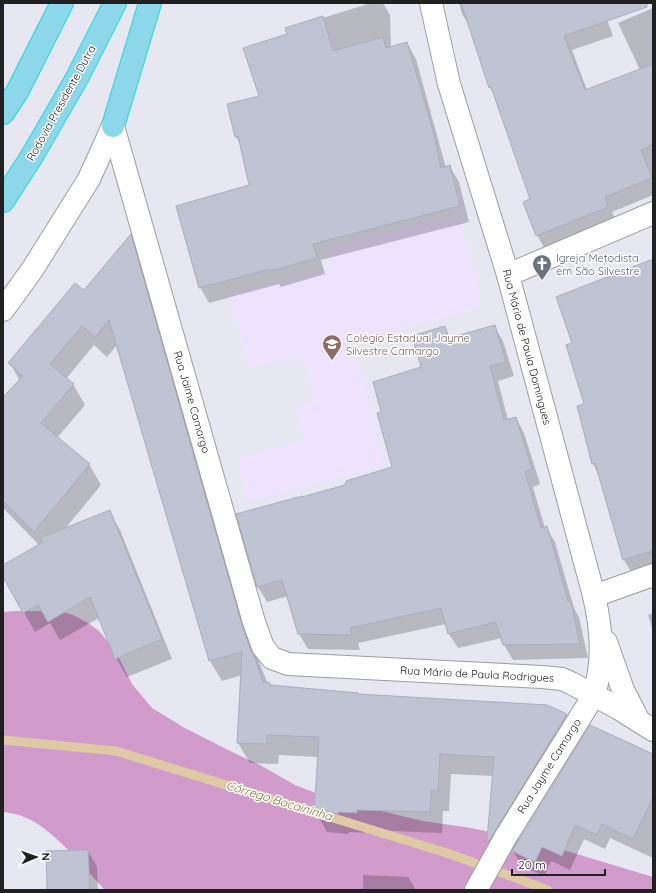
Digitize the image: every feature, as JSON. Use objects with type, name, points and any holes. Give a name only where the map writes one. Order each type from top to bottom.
[{"type":"highway","points":[[3,113],[17,92],[62,3]]},
{"type":"highway","name":"Rodovia Presidente Dutra","points":[[3,201],[32,156],[77,78],[115,3]]},
{"type":"highway","points":[[113,126],[150,3]]},
{"type":"street","name":"Rua Mário de Paula Domingues","points":[[432,3],[449,84],[508,275],[596,604],[601,654],[598,681],[594,695]]},
{"type":"street","points":[[3,310],[32,270],[89,178],[113,126]]},
{"type":"street","name":"Rua Jaime Camargo","points":[[113,126],[254,622],[263,647],[272,658],[288,664]]},
{"type":"street","points":[[508,275],[652,219]]},
{"type":"street","points":[[646,726],[623,690],[611,658],[596,604],[653,575]]},
{"type":"street","name":"Rua Mário de Paula Rodrigues","points":[[288,664],[562,679],[594,695],[646,726]]},
{"type":"street","name":"Rua Jayme Camargo","points":[[476,890],[505,838],[594,695]]},
{"type":"shaded area","name":"Colégio Estadual Jayme Silvestre Camargo","points":[[459,214],[482,306],[354,343],[383,466],[248,502],[237,458],[304,440],[296,407],[315,402],[304,356],[248,367],[229,295],[334,268],[329,248]]},
{"type":"shaded area","points":[[59,611],[73,615],[88,623],[99,631],[116,652],[132,684],[152,708],[183,727],[260,765],[295,785],[331,799],[423,821],[471,828],[537,842],[653,877],[653,890],[105,890],[67,849],[46,830],[35,822],[22,816],[3,812],[3,612]]},
{"type":"building","points":[[461,3],[647,3],[647,7],[564,36],[585,90],[653,64],[653,144],[641,150],[652,178],[605,197],[608,207],[536,236],[523,202],[530,199],[491,87],[489,88]]},
{"type":"building","points":[[323,16],[333,51],[383,37],[386,48],[407,42],[434,134],[441,168],[450,165],[460,206],[313,244],[317,258],[271,271],[270,269],[199,288],[176,206],[249,185],[238,136],[235,137],[227,104],[259,96],[243,48],[287,34],[285,28]]},
{"type":"building","points":[[131,234],[242,625],[263,682],[270,683],[270,685],[358,694],[547,705],[567,714],[489,841],[487,840],[494,757],[440,754],[438,791],[431,791],[430,812],[357,810],[357,813],[338,812],[338,814],[314,812],[319,737],[267,735],[267,744],[237,743],[242,652],[209,661],[109,320],[95,337],[82,326],[50,364],[74,384],[41,423],[90,464],[34,532],[3,501],[3,397],[23,376],[8,363],[75,283],[84,290]]},
{"type":"building","points":[[653,259],[653,551],[623,560],[595,463],[592,464],[577,406],[584,404],[566,345],[572,343],[556,297]]},
{"type":"building","points":[[495,325],[506,362],[490,366],[504,420],[516,417],[532,469],[525,472],[541,528],[547,526],[568,601],[571,601],[580,644],[503,645],[496,622],[448,634],[441,608],[350,628],[352,635],[298,634],[282,580],[257,587],[236,514],[345,485],[346,481],[392,467],[377,413],[381,412],[373,382],[421,367],[412,336],[445,326],[449,338]]},
{"type":"building","points":[[110,510],[162,639],[115,659],[90,597],[48,622],[38,605],[23,613],[3,577],[3,565],[43,542],[40,538]]},
{"type":"building","points":[[590,725],[653,754],[653,797],[633,839],[602,824],[597,835],[575,825],[562,856],[542,847],[535,862],[512,851]]},
{"type":"building","points":[[88,850],[90,890],[47,890],[46,851]]},
{"type":"waterway","name":"Córrego Bocaininha","points":[[3,740],[116,751],[450,854],[548,890]]},
{"type":"place","name":"Igreja Metodista em São Silvestre","points":[[542,281]]},
{"type":"place","name":"Colégio Estadual Jayme Silvestre Camargo","points":[[332,361]]}]
